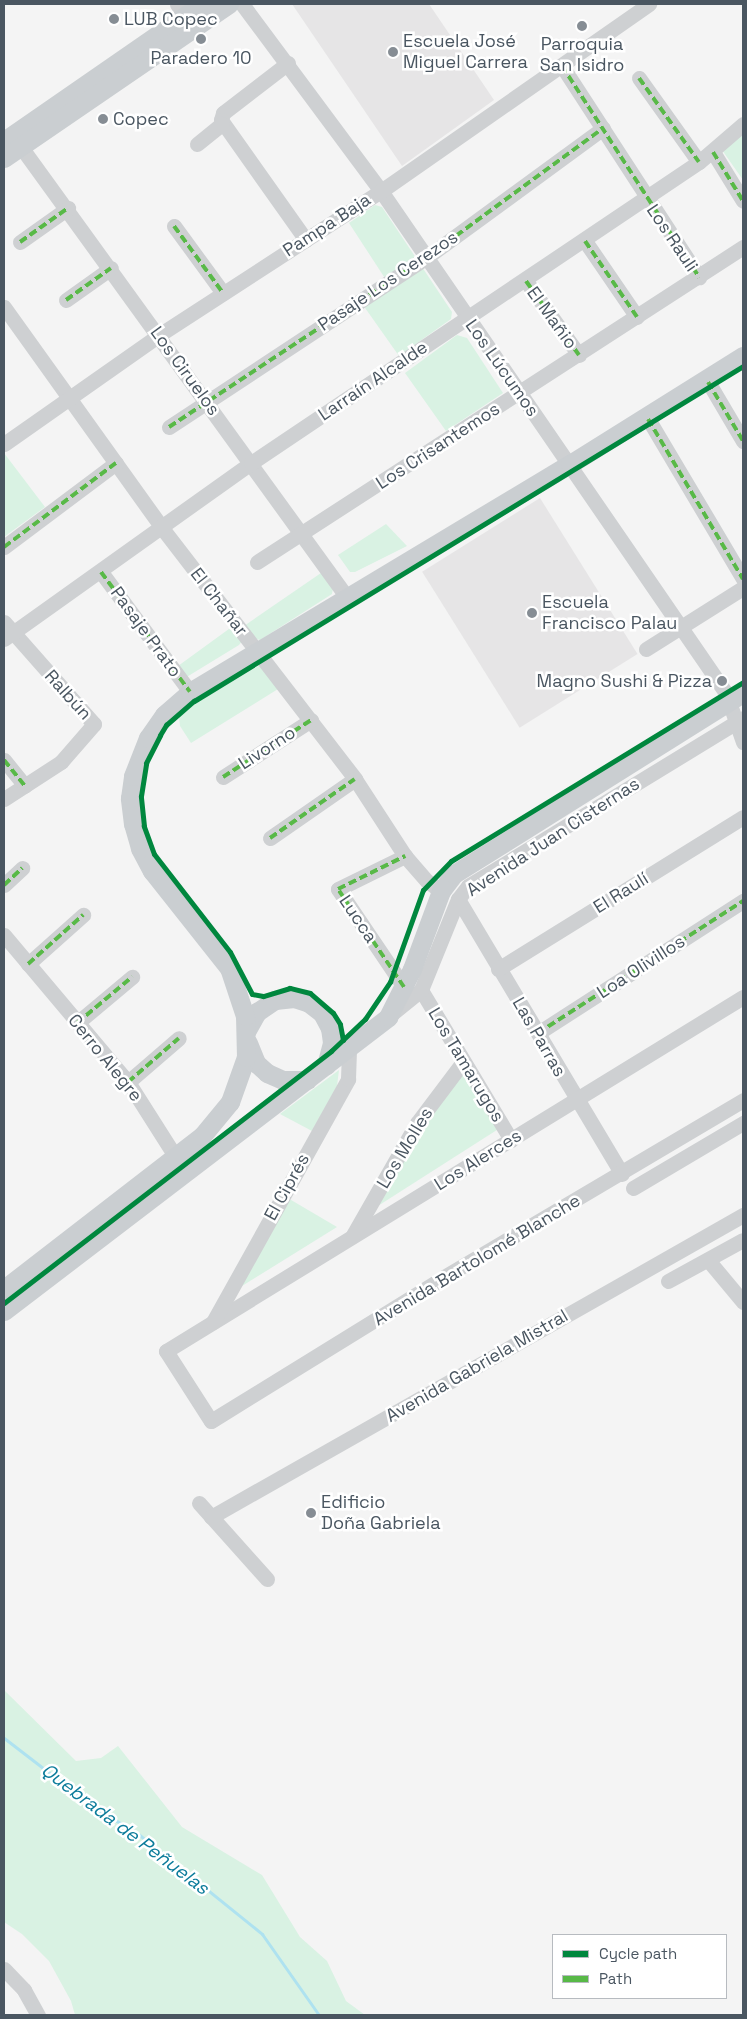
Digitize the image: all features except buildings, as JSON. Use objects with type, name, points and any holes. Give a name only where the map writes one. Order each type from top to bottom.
[{"type":"main road","points":[[4,158],[12,144],[202,4]]},
{"type":"main road","points":[[185,16],[230,4]]},
{"type":"main road","points":[[307,1080],[291,1082],[272,1076],[256,1063],[248,1036],[243,1003],[229,968],[152,871],[140,848],[132,824],[130,789],[142,751],[164,715],[190,692],[259,652],[346,596],[570,464],[743,356]]},
{"type":"main road","name":"Avenida Juan Cisternas","points":[[4,1311],[388,1017],[412,989],[440,891],[464,867],[737,696]]},
{"type":"main road","points":[[4,1289],[202,1136],[223,1112],[241,1073],[248,1036],[257,1012],[275,1000],[294,998],[309,1003],[326,1018],[330,1028],[331,1051],[326,1065]]},
{"type":"street","name":"Los Lúcumos","points":[[242,4],[288,63],[381,191],[681,628],[737,696],[743,742]]},
{"type":"street","name":"Pampa Baja","points":[[4,444],[159,335],[381,191],[649,4]]},
{"type":"street","points":[[288,63],[223,113],[222,124],[306,240]]},
{"type":"street","name":"Los Rauli","points":[[562,66],[603,128],[645,198],[699,277]]},
{"type":"street","points":[[639,78],[699,162]]},
{"type":"street","points":[[196,144],[222,124]]},
{"type":"street","name":"Larraín Alcalde","points":[[7,631],[101,572],[251,463],[585,241],[713,152],[743,124]]},
{"type":"street","name":"Pasaje Los Cerezos","points":[[169,427],[427,257],[603,128]]},
{"type":"street","name":"Los Ciruelos","points":[[12,144],[68,208],[346,596]]},
{"type":"street","points":[[713,152],[743,201]]},
{"type":"street","points":[[20,242],[68,208]]},
{"type":"street","points":[[174,226],[223,293]]},
{"type":"street","points":[[585,241],[637,317]]},
{"type":"street","name":"Los Crisantemos","points":[[257,562],[743,247]]},
{"type":"street","points":[[66,300],[111,268]]},
{"type":"street","name":"El Mañio","points":[[526,281],[579,355]]},
{"type":"street","name":"El Chañar","points":[[4,307],[162,528],[259,652],[355,780],[406,856],[427,881],[440,891]]},
{"type":"street","points":[[707,380],[743,441]]},
{"type":"street","points":[[647,417],[743,579]]},
{"type":"street","points":[[4,547],[116,463]]},
{"type":"street","name":"Pasaje Prato","points":[[101,572],[190,692]]},
{"type":"street","points":[[646,649],[743,588]]},
{"type":"street","name":"Ralbún","points":[[4,799],[61,762],[94,724],[7,631]]},
{"type":"street","name":"Livorno","points":[[223,777],[311,720]]},
{"type":"street","name":"Avenida Juan Cisternas","points":[[412,989],[458,899],[468,886],[740,720]]},
{"type":"street","points":[[4,760],[25,786]]},
{"type":"street","points":[[270,838],[355,780]]},
{"type":"street","name":"El Raulí","points":[[498,969],[743,817]]},
{"type":"street","name":"Lucca","points":[[406,856],[338,889],[412,989]]},
{"type":"street","points":[[4,885],[22,868]]},
{"type":"street","name":"Las Parras","points":[[458,899],[576,1100],[622,1174]]},
{"type":"street","name":"Loa Olivillos","points":[[538,1033],[743,901]]},
{"type":"street","points":[[28,964],[83,915]]},
{"type":"street","name":"Cerro Alegre","points":[[4,935],[77,1024],[128,1082],[175,1156]]},
{"type":"street","points":[[77,1024],[132,976]]},
{"type":"street","name":"Los Tamarugos","points":[[412,989],[463,1062],[511,1140]]},
{"type":"street","name":"Los Alerces","points":[[211,1421],[166,1351],[743,997]]},
{"type":"street","points":[[128,1082],[179,1038]]},
{"type":"street","name":"El Ciprés","points":[[212,1323],[348,1079],[349,1048]]},
{"type":"street","name":"Los Molles","points":[[352,1237],[417,1122],[463,1062]]},
{"type":"street","name":"Avenida Bartolomé Blanche","points":[[211,1421],[444,1277],[622,1174],[743,1100]]},
{"type":"street","points":[[633,1188],[743,1123]]},
{"type":"street","name":"Avenida Gabriela Mistral","points":[[211,1517],[743,1215]]},
{"type":"street","points":[[668,1281],[743,1240]]},
{"type":"street","points":[[708,1260],[743,1302]]},
{"type":"street","points":[[199,1503],[267,1579]]},
{"type":"street","points":[[4,1969],[24,1990],[38,2015]]},
{"type":"shaded area","name":"Escuela José Miguel Carrera","points":[[292,4],[429,4],[494,100],[402,166]]},
{"type":"shaded area","name":"Escuela Francisco Palau","points":[[540,498],[638,654],[520,728],[422,572]]},
{"type":"green space","points":[[743,131],[743,180],[722,150]]},
{"type":"green space","points":[[375,205],[382,207],[452,312],[451,319],[399,356],[363,305],[390,286],[349,223]]},
{"type":"green space","points":[[457,335],[467,338],[503,393],[446,431],[405,373]]},
{"type":"green space","points":[[4,453],[45,507],[4,537]]},
{"type":"green space","points":[[386,524],[407,546],[355,572],[350,572],[338,555]]},
{"type":"green space","points":[[321,573],[333,588],[332,594],[260,640],[253,638],[244,626]]},
{"type":"green space","points":[[233,626],[242,641],[239,645],[185,678],[178,666]]},
{"type":"green space","points":[[262,664],[278,689],[191,743],[180,726],[179,717],[196,703]]},
{"type":"green space","points":[[460,1068],[500,1128],[370,1211]]},
{"type":"green space","points":[[339,1070],[337,1086],[312,1131],[280,1114]]},
{"type":"green space","points":[[286,1197],[337,1227],[234,1291]]},
{"type":"green space","name":"Quebrada de Peñuelas","points":[[4,1690],[76,1761],[101,1758],[118,1746],[182,1827],[262,1875],[300,1937],[327,1961],[346,2001],[365,2015],[75,2015],[71,2001],[49,1961],[22,1934],[4,1922]]},
{"type":"waterway","name":"Quebrada de Peñuelas","points":[[4,1738],[95,1808],[137,1833],[262,1934],[319,2015]]},
{"type":"marked path","points":[[562,66],[699,277]]},
{"type":"marked path","points":[[639,78],[699,162]]},
{"type":"marked path","points":[[169,427],[427,257],[603,128]]},
{"type":"marked path","points":[[713,152],[743,201]]},
{"type":"marked path","points":[[20,242],[68,208]]},
{"type":"marked path","points":[[174,226],[223,293]]},
{"type":"marked path","points":[[585,241],[637,317]]},
{"type":"marked path","points":[[66,300],[111,268]]},
{"type":"marked path","points":[[526,281],[579,355]]},
{"type":"marked path","points":[[708,382],[743,441]]},
{"type":"marked path","points":[[648,419],[743,579]]},
{"type":"marked path","points":[[4,547],[116,463]]},
{"type":"marked path","points":[[101,572],[190,692]]},
{"type":"marked path","points":[[223,777],[311,720]]},
{"type":"marked path","points":[[4,760],[25,786]]},
{"type":"marked path","points":[[270,838],[355,779]]},
{"type":"marked path","points":[[404,987],[338,889],[405,856]]},
{"type":"marked path","points":[[4,885],[22,868]]},
{"type":"marked path","points":[[538,1033],[743,901]]},
{"type":"marked path","points":[[28,964],[83,915]]},
{"type":"marked path","points":[[77,1023],[132,977]]},
{"type":"marked path","points":[[128,1082],[179,1038]]},
{"type":"cycle path","points":[[343,1040],[340,1024],[333,1013],[310,993],[290,988],[263,996],[252,994],[230,952],[154,854],[144,826],[141,796],[146,763],[160,735],[166,725],[194,701],[743,366]]},
{"type":"cycle path","points":[[4,1303],[331,1051],[365,1019],[390,982],[423,890],[451,861],[743,682]]},
{"type":"place","name":"LUB Copec","points":[[114,19]]},
{"type":"place","name":"Parroquia San Isidro","points":[[582,26]]},
{"type":"place","name":"Paradero 10","points":[[201,39]]},
{"type":"place","name":"Escuela José Miguel Carrera","points":[[393,52]]},
{"type":"place","name":"Copec","points":[[103,119]]},
{"type":"place","name":"Escuela Francisco Palau","points":[[532,613]]},
{"type":"place","name":"Magno Sushi & Pizza","points":[[722,681]]},
{"type":"place","name":"Edificio Doña Gabriela","points":[[311,1513]]}]
